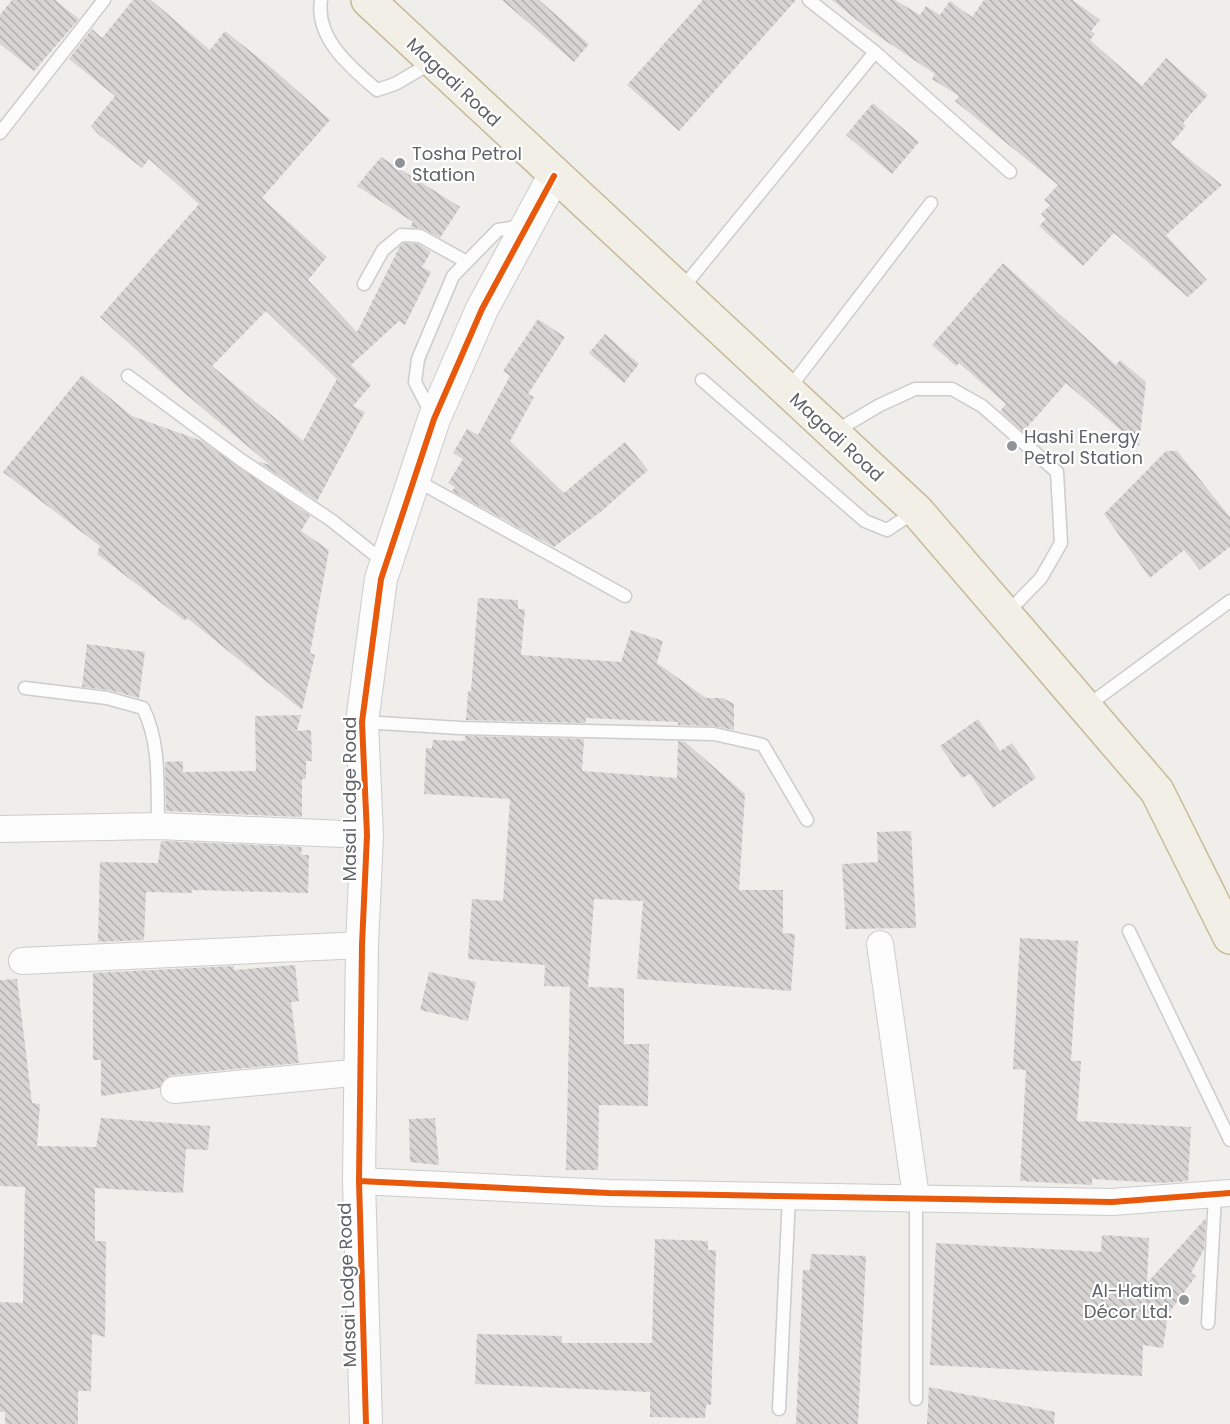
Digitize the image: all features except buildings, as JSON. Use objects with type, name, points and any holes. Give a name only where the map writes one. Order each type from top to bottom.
[{"type":"highway","name":"Magadi Road","points":[[368,0],[554,176],[917,511],[1157,791],[1230,937]]},
{"type":"street","name":"Masai Lodge Road","points":[[366,1424],[359,1181],[362,945],[367,836],[362,722],[381,579],[388,564],[412,479],[434,419],[482,309],[554,176]]},
{"type":"street","points":[[0,829],[158,826],[367,836]]},
{"type":"street","points":[[880,944],[916,1197]]},
{"type":"street","points":[[22,962],[362,945]]},
{"type":"street","points":[[174,1090],[362,1072]]},
{"type":"street","points":[[359,1181],[609,1193],[1113,1202],[1222,1195]]},
{"type":"lane","points":[[0,133],[104,0]]},
{"type":"lane","points":[[321,0],[320,15],[326,37],[356,72],[377,90],[394,84],[432,62]]},
{"type":"lane","points":[[809,0],[875,52],[1010,172]]},
{"type":"lane","points":[[680,292],[875,52]]},
{"type":"lane","points":[[787,391],[931,203]]},
{"type":"lane","points":[[434,419],[415,382],[418,359],[453,276],[465,261],[498,230],[527,225]]},
{"type":"lane","points":[[364,284],[382,250],[400,236],[420,236],[465,261]]},
{"type":"lane","points":[[128,376],[241,460],[331,520],[388,564]]},
{"type":"lane","points":[[702,380],[865,521],[887,530],[917,511]]},
{"type":"lane","points":[[833,433],[880,405],[915,389],[952,390],[982,406],[1057,472],[1061,543],[1041,578],[1005,614]]},
{"type":"lane","points":[[412,479],[626,596]]},
{"type":"lane","points":[[1086,706],[1230,601]]},
{"type":"lane","points":[[26,688],[107,698],[143,708],[152,726],[156,743],[158,826]]},
{"type":"lane","points":[[362,722],[460,728],[714,734],[764,745],[807,820]]},
{"type":"lane","points":[[1129,931],[1230,1140]]},
{"type":"lane","points":[[1208,1323],[1222,1195]]},
{"type":"lane","points":[[779,1409],[789,1196]]},
{"type":"lane","points":[[916,1197],[916,1399]]},
{"type":"cycle path","points":[[366,1424],[359,1181],[362,945],[367,835],[362,722],[381,579],[434,419],[482,309],[554,176]]},
{"type":"cycle path","points":[[359,1181],[609,1193],[1112,1202],[1230,1193]]},
{"type":"place","name":"Tosha Petrol Station","points":[[400,163]]},
{"type":"place","name":"Hashi Energy Petrol Station","points":[[1012,446]]},
{"type":"place","name":"Al-Hatim Décor Ltd.","points":[[1184,1300]]}]
